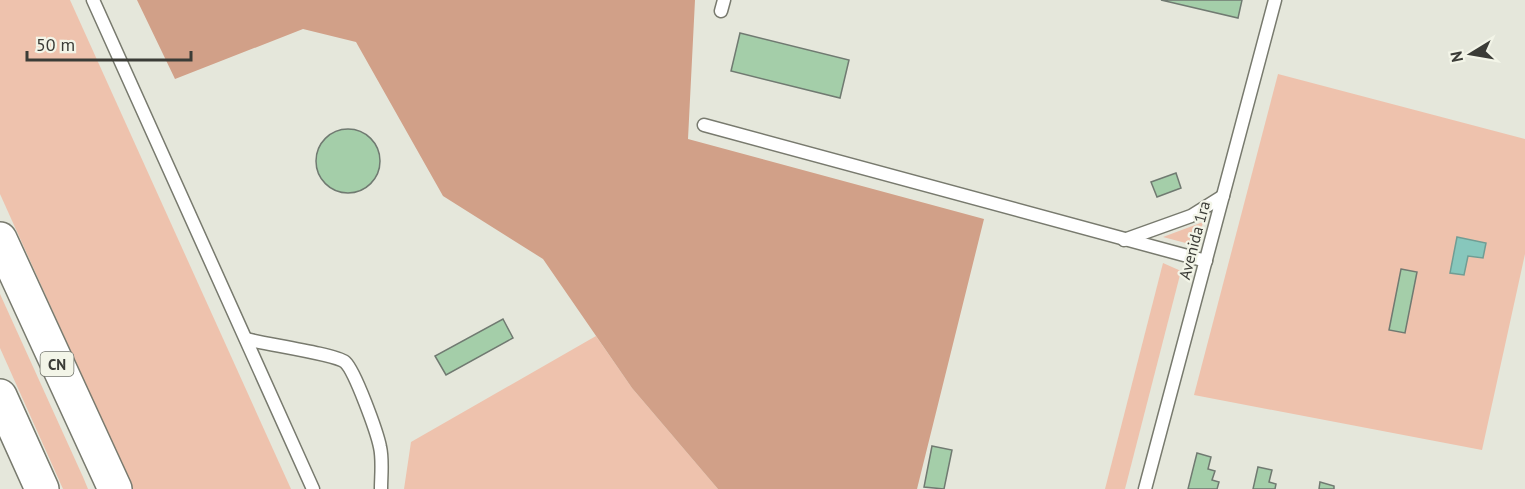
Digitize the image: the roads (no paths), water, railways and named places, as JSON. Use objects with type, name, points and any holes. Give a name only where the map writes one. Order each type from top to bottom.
[{"type":"highway","name":"CN","points":[[0,239],[115,489]]},
{"type":"highway","points":[[0,396],[42,489]]},
{"type":"lane","points":[[93,0],[314,489]]},
{"type":"lane","name":"Avenida 1ra","points":[[1145,489],[1275,0]]},
{"type":"lane","points":[[704,125],[1206,261]]},
{"type":"lane","points":[[1124,240],[1191,216],[1223,196]]},
{"type":"lane","points":[[246,339],[289,350],[330,355],[345,362],[354,375],[380,448],[381,489]]},
{"type":"water","points":[[1457,237],[1486,243],[1483,258],[1468,256],[1464,275],[1450,273]]}]
